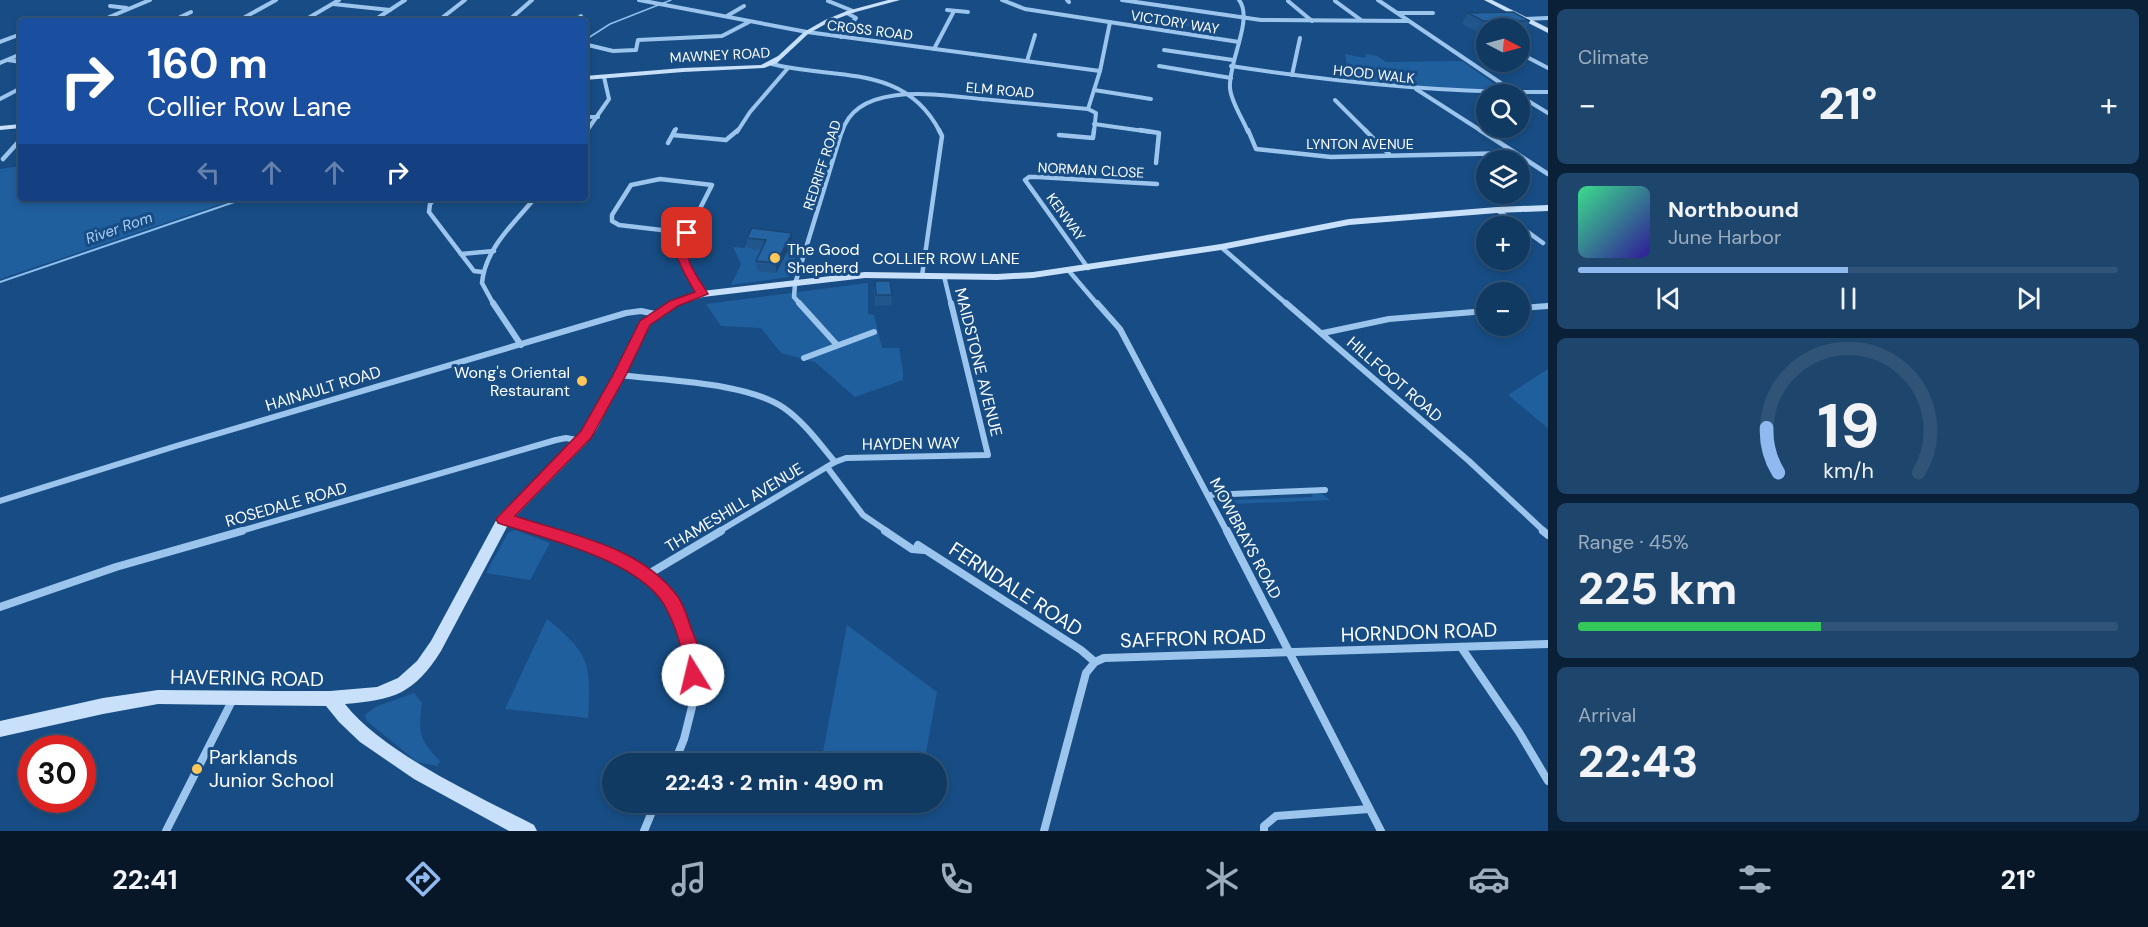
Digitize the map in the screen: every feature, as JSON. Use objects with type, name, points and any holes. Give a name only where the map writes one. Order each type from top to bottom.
[{"type":"main road","points":[[772,64],[807,32],[850,12],[897,0]]},
{"type":"main road","points":[[1487,0],[1522,18]]},
{"type":"main road","points":[[1530,22],[1548,31]]},
{"type":"main road","name":"MAWNEY ROAD","points":[[588,78],[683,70],[746,69],[772,64]]},
{"type":"main road","points":[[0,128],[18,126]]},
{"type":"main road","name":"COLLIER ROW LANE","points":[[330,698],[378,694],[404,683],[423,666],[504,519],[582,441],[593,426],[645,323],[674,303],[702,294],[865,274],[997,277],[1069,271],[1221,247],[1349,222],[1548,208]]},
{"type":"main road","name":"HAVERING ROAD","points":[[0,729],[103,706],[158,698],[330,698],[335,706],[376,744],[467,799],[528,831]]},
{"type":"street","points":[[107,18],[150,0]]},
{"type":"street","points":[[243,18],[276,0]]},
{"type":"street","points":[[310,17],[339,0]]},
{"type":"street","points":[[378,18],[405,0]]},
{"type":"street","points":[[442,18],[465,0]]},
{"type":"street","points":[[511,18],[532,0]]},
{"type":"street","name":"CROSS ROAD","points":[[639,0],[807,32],[1100,71]]},
{"type":"street","points":[[828,0],[850,12],[856,18],[840,37]]},
{"type":"street","name":"VICTORY WAY","points":[[1002,0],[1025,9],[1239,42]]},
{"type":"street","points":[[1122,0],[1245,19],[1408,21]]},
{"type":"street","points":[[1239,0],[1243,5],[1245,19]]},
{"type":"street","points":[[1378,0],[1502,84]]},
{"type":"street","points":[[1288,1],[1312,21]]},
{"type":"street","points":[[1335,1],[1362,21]]},
{"type":"street","points":[[333,4],[390,10]]},
{"type":"street","points":[[110,6],[130,8]]},
{"type":"street","points":[[727,16],[744,6]]},
{"type":"street","points":[[947,10],[968,12]]},
{"type":"street","points":[[934,49],[954,11]]},
{"type":"street","points":[[178,18],[191,12]]},
{"type":"street","points":[[1398,13],[1433,13]]},
{"type":"street","points":[[1530,19],[1548,18]]},
{"type":"street","name":"LYNTON AVENUE","points":[[1245,19],[1232,63],[1230,90],[1256,149],[1332,157],[1476,153]]},
{"type":"street","points":[[588,45],[613,51],[636,50],[638,40],[722,36],[749,22]]},
{"type":"street","points":[[1059,135],[1093,138],[1096,113],[1088,109],[1100,71],[1110,22]]},
{"type":"street","points":[[0,42],[18,34]]},
{"type":"street","points":[[1027,61],[1035,35]]},
{"type":"street","points":[[1292,75],[1300,38]]},
{"type":"street","name":"HOOD WALK","points":[[1164,50],[1292,75],[1415,88],[1476,92]]},
{"type":"street","points":[[0,63],[18,55]]},
{"type":"street","points":[[1530,59],[1548,68]]},
{"type":"street","points":[[8,60],[18,62]]},
{"type":"street","name":"MAWNEY ROAD","points":[[772,64],[865,78],[910,93],[933,118],[942,136],[922,276]]},
{"type":"street","points":[[1159,66],[1231,78]]},
{"type":"street","points":[[673,135],[726,140],[733,138],[748,113],[772,90],[788,68]]},
{"type":"street","points":[[588,130],[609,99],[604,77]]},
{"type":"street","points":[[1415,88],[1510,150]]},
{"type":"street","points":[[0,99],[18,90]]},
{"type":"street","points":[[1094,90],[1151,99]]},
{"type":"street","name":"HOOD WALK","points":[[1530,93],[1548,92]]},
{"type":"street","name":"ELM ROAD","points":[[910,93],[1088,109]]},
{"type":"street","name":"REDRIFF ROAD","points":[[795,284],[848,118],[869,101],[910,93]]},
{"type":"street","points":[[1335,100],[1389,154]]},
{"type":"street","points":[[1530,102],[1548,112]]},
{"type":"street","points":[[588,117],[598,117]]},
{"type":"street","points":[[1094,124],[1159,133],[1156,163]]},
{"type":"street","points":[[668,142],[676,129]]},
{"type":"street","points":[[3,159],[18,142]]},
{"type":"street","points":[[1530,163],[1548,174]]},
{"type":"street","name":"NORMAN CLOSE","points":[[1025,180],[1029,177],[1038,177],[1157,184]]},
{"type":"street","points":[[687,233],[619,225],[612,221],[612,215],[631,185],[643,181],[660,179],[712,185],[680,248],[683,260],[702,294]]},
{"type":"street","name":"KENWAY","points":[[1025,180],[1088,268]]},
{"type":"street","points":[[432,201],[429,212],[474,271],[482,275]]},
{"type":"street","points":[[521,345],[482,283],[482,275],[494,251],[533,201]]},
{"type":"street","points":[[1497,210],[1543,243]]},
{"type":"street","name":"HILLFOOT ROAD","points":[[1221,247],[1461,454],[1548,535]]},
{"type":"street","points":[[461,254],[494,251]]},
{"type":"street","name":"MOWBRAYS ROAD","points":[[1069,271],[1120,329],[1290,652],[1381,831]]},
{"type":"street","name":"MAIDSTONE AVENUE","points":[[944,276],[988,455]]},
{"type":"street","points":[[795,284],[794,297],[837,345]]},
{"type":"street","points":[[1530,308],[1548,306]]},
{"type":"street","name":"HAINAULT ROAD","points":[[0,501],[450,364],[633,311],[655,314]]},
{"type":"street","points":[[1323,333],[1389,319],[1476,312]]},
{"type":"street","points":[[804,358],[874,332]]},
{"type":"street","points":[[620,375],[754,394],[780,405],[799,420],[835,462]]},
{"type":"street","name":"ROSEDALE ROAD","points":[[0,607],[116,567],[556,440],[566,438],[582,441]]},
{"type":"street","name":"HAYDEN WAY","points":[[835,462],[846,458],[988,455]]},
{"type":"street","name":"THAMESHILL AVENUE","points":[[647,575],[835,462]]},
{"type":"street","points":[[827,467],[863,515],[912,549],[926,550]]},
{"type":"street","points":[[1208,495],[1325,490]]},
{"type":"street","points":[[504,519],[620,558],[647,575],[673,603],[688,642],[696,691],[678,753]]},
{"type":"street","name":"FERNDALE ROAD","points":[[918,545],[1081,650],[1095,662]]},
{"type":"street","name":"HORNDON ROAD","points":[[1290,652],[1548,644]]},
{"type":"street","points":[[1461,647],[1519,732],[1548,781]]},
{"type":"street","name":"SAFFRON ROAD","points":[[1095,662],[1104,658],[1290,652]]},
{"type":"street","points":[[1044,831],[1086,673],[1095,662]]},
{"type":"street","points":[[166,831],[233,699]]},
{"type":"street","points":[[1264,831],[1264,826],[1276,816],[1369,809]]},
{"type":"street","points":[[644,831],[651,813]]},
{"type":"shaded area","points":[[1131,11],[1215,23],[1213,30],[1131,17]]},
{"type":"shaded area","points":[[1345,54],[1365,58],[1366,54],[1377,56],[1386,62],[1462,61],[1494,84],[1476,84],[1476,90],[1444,89],[1349,79]]},
{"type":"shaded area","points":[[18,166],[18,201],[230,201],[0,279],[0,169]]},
{"type":"shaded area","points":[[750,237],[800,243],[789,277],[731,285],[741,264],[733,247],[745,248]]},
{"type":"shaded area","points":[[868,283],[868,314],[874,315],[882,348],[899,348],[903,380],[855,397],[815,362],[781,353],[761,328],[721,326],[706,304]]},
{"type":"shaded area","points":[[1548,369],[1548,428],[1508,395]]},
{"type":"shaded area","points":[[1313,493],[1322,494],[1330,500],[1232,504],[1228,497],[1236,500],[1312,497]]},
{"type":"shaded area","points":[[515,530],[550,543],[530,580],[486,573],[508,533]]},
{"type":"shaded area","points":[[547,619],[572,642],[585,661],[589,685],[588,718],[505,709]]},
{"type":"shaded area","points":[[847,625],[937,692],[926,753],[823,752]]},
{"type":"shaded area","points":[[414,693],[422,703],[420,729],[424,741],[440,761],[437,766],[417,762],[367,721],[365,715],[375,707]]},
{"type":"building","points":[[1513,12],[1524,18],[1477,18],[1468,13]]},
{"type":"building","points":[[752,228],[792,233],[776,263],[756,261],[766,240],[747,238]]},
{"type":"building","points":[[875,281],[890,281],[892,295],[876,295]]},
{"type":"waterway","name":"River Rom","points":[[588,38],[610,24],[671,0]]},
{"type":"waterway","name":"River Rom","points":[[0,282],[237,201]]},
{"type":"place","name":"The Good Shepherd","points":[[775,258]]},
{"type":"place","name":"Wong's Oriental Restaurant","points":[[582,381]]},
{"type":"place","name":"Parklands Junior School","points":[[197,769]]},
{"type":"route","points":[[687,233],[680,248],[683,260],[702,294],[674,303],[645,323],[593,426],[582,441],[504,519],[620,558],[647,575],[673,603],[688,642],[693,675]]}]
